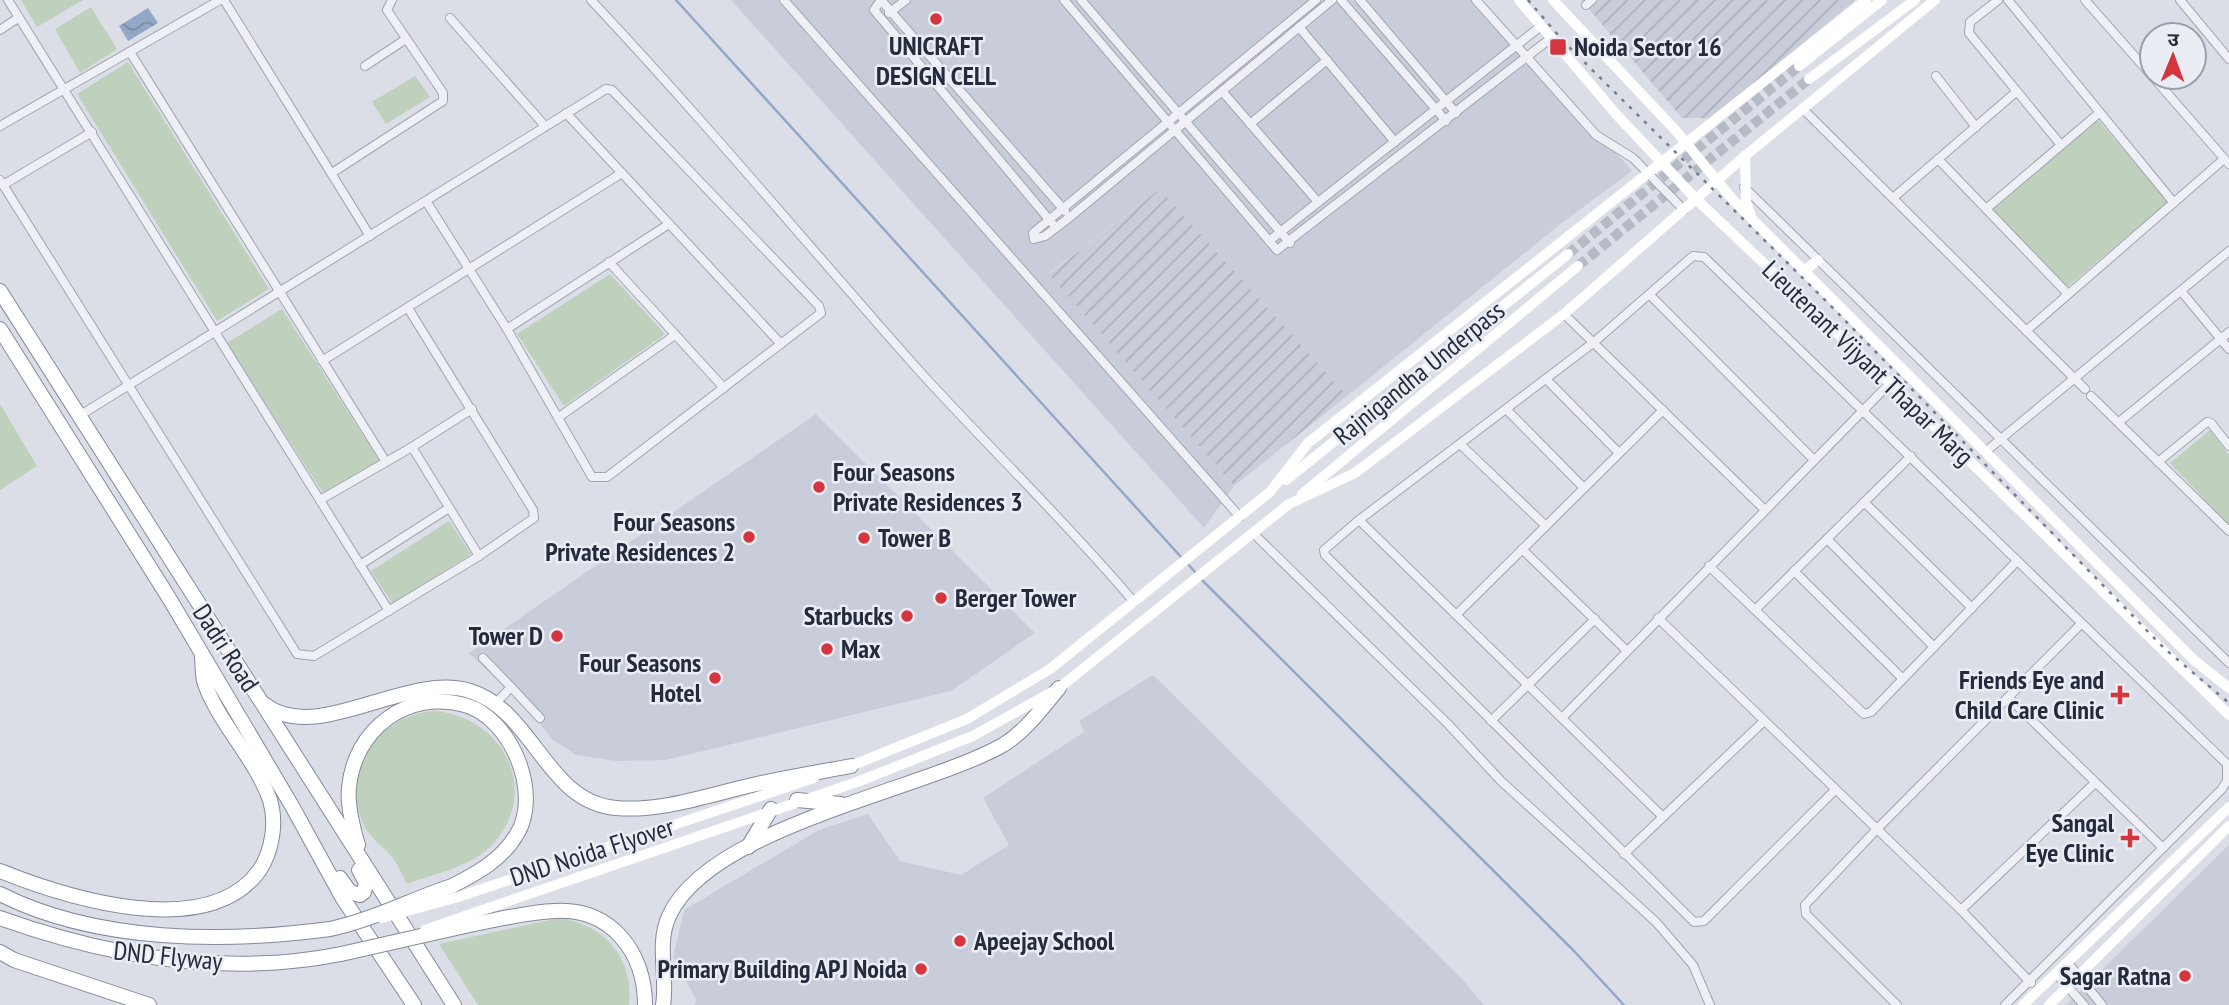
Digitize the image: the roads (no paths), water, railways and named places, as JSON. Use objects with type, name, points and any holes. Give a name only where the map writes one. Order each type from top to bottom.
[{"type":"highway","name":"Dadri Road","points":[[0,291],[454,1005]]},
{"type":"highway","name":"Dadri Road","points":[[0,329],[202,654],[292,806],[342,897],[414,1005]]},
{"type":"highway","points":[[0,872],[37,887],[83,898],[130,907],[161,908],[208,906],[238,892],[254,877],[267,859],[272,838],[271,802],[259,776],[204,683],[202,654]]},
{"type":"highway","points":[[663,1005],[663,934],[669,915],[681,897],[716,865],[748,847],[846,804],[949,770],[1005,744],[1031,723],[1059,688]]},
{"type":"highway","points":[[258,699],[276,713],[301,716],[338,712],[420,689],[471,691],[494,705],[530,739],[546,763],[580,797],[598,806],[648,808],[851,766]]},
{"type":"highway","points":[[366,866],[354,830],[348,790],[352,765],[359,747],[388,716],[408,706],[439,701],[468,706],[489,721],[512,744],[521,765],[525,803],[518,833],[484,870],[455,892]]},
{"type":"highway","points":[[292,806],[345,886],[355,894],[364,892],[363,877],[337,836],[316,788]]},
{"type":"highway","points":[[797,800],[846,804]]},
{"type":"highway","points":[[748,847],[771,809]]},
{"type":"highway","name":"DND Flyway","points":[[0,894],[49,914],[154,934],[207,938],[330,929],[365,921],[412,899],[455,892]]},
{"type":"highway","points":[[471,919],[558,910],[594,918],[627,940],[639,967],[645,1005]]},
{"type":"highway","name":"DND Flyway","points":[[0,918],[49,935],[114,952],[164,959],[260,963],[341,954],[471,919]]},
{"type":"highway","points":[[0,952],[14,960],[149,1005]]},
{"type":"main road","name":"Lieutenant Vijyant Thapar Marg","points":[[1519,0],[1696,199],[1890,383],[2229,715]]},
{"type":"main road","name":"Lieutenant Vijyant Thapar Marg","points":[[1553,0],[1754,221],[2194,661],[2229,688]]},
{"type":"main road","points":[[1270,492],[1308,443],[1866,0]]},
{"type":"main road","points":[[1798,66],[1882,0]]},
{"type":"main road","points":[[1809,79],[1915,0]]},
{"type":"main road","points":[[1289,504],[1354,473],[1564,314],[1745,156],[1934,0]]},
{"type":"main road","points":[[1745,156],[1746,202],[1754,221]]},
{"type":"main road","name":"Rajnigandha Underpass","points":[[1270,492],[1568,254]]},
{"type":"main road","points":[[1804,271],[1818,260]]},
{"type":"main road","name":"Rajnigandha Underpass","points":[[1289,504],[1578,266]]},
{"type":"main road","name":"DND Noida Flyover","points":[[455,892],[851,766],[967,719],[1011,695],[1049,669],[1270,492]]},
{"type":"main road","name":"DND Noida Flyover","points":[[471,919],[771,809],[858,782],[973,736],[1059,688],[1289,504]]},
{"type":"main road","points":[[2023,1005],[2229,807]]},
{"type":"main road","points":[[2049,1005],[2229,826]]},
{"type":"street","points":[[8,0],[389,611]]},
{"type":"street","points":[[0,126],[222,0],[370,236]]},
{"type":"street","points":[[332,173],[443,101],[443,93],[387,10],[392,0]]},
{"type":"street","points":[[591,0],[683,98],[916,367],[1138,599]]},
{"type":"street","points":[[784,0],[1240,517]]},
{"type":"street","points":[[1056,228],[873,9],[881,0],[1070,217]]},
{"type":"street","points":[[881,19],[906,0]]},
{"type":"street","points":[[1064,0],[1277,250],[1290,243],[1551,38]]},
{"type":"street","points":[[1081,0],[1290,243]]},
{"type":"street","points":[[1316,0],[1033,233],[1034,239],[1038,240],[1070,217],[1332,0]]},
{"type":"street","points":[[1341,0],[1446,121]]},
{"type":"street","points":[[1360,0],[1455,113]]},
{"type":"street","points":[[1476,0],[1600,139],[1619,147],[1684,210]]},
{"type":"street","points":[[1998,0],[1970,22],[1969,33],[2061,145]]},
{"type":"street","points":[[2008,0],[2174,203]]},
{"type":"street","points":[[2180,0],[2229,59]]},
{"type":"street","points":[[2088,1],[2138,60]]},
{"type":"street","points":[[0,30],[18,18]]},
{"type":"street","points":[[450,18],[545,126]]},
{"type":"street","points":[[1269,241],[1541,26]]},
{"type":"street","points":[[1299,27],[1395,142]]},
{"type":"street","points":[[365,66],[406,39]]},
{"type":"street","points":[[130,52],[386,462]]},
{"type":"street","points":[[1250,124],[1327,60]]},
{"type":"street","points":[[1936,76],[1976,127]]},
{"type":"street","points":[[79,415],[603,89],[612,90],[819,306],[819,316],[602,479],[592,477],[507,330],[426,201]]},
{"type":"street","points":[[1222,91],[1318,202]]},
{"type":"street","points":[[2026,331],[2174,203],[2227,161],[2164,91]]},
{"type":"street","points":[[1893,198],[2017,92]]},
{"type":"street","points":[[1803,109],[2229,531]]},
{"type":"street","points":[[566,113],[780,344]]},
{"type":"street","points":[[1986,209],[2099,113]]},
{"type":"street","points":[[92,132],[1,183],[297,654],[313,656],[479,556],[533,520],[535,514],[408,308]]},
{"type":"street","points":[[1938,159],[2068,294]]},
{"type":"street","points":[[322,361],[622,173]]},
{"type":"street","points":[[1744,187],[2229,663]]},
{"type":"street","points":[[507,330],[669,224]]},
{"type":"street","points":[[1985,452],[2229,251]]},
{"type":"street","points":[[1834,791],[1699,923],[1694,922],[1325,555],[1326,548],[1359,520],[1593,343],[1693,257],[1704,257],[2227,764],[2227,781],[2221,790],[2006,1005]]},
{"type":"street","points":[[610,262],[723,388]]},
{"type":"street","points":[[2181,291],[2229,349]]},
{"type":"street","points":[[1650,295],[1814,460]]},
{"type":"street","points":[[1564,314],[1765,510]]},
{"type":"street","points":[[2119,422],[2229,332]]},
{"type":"street","points":[[559,417],[675,335]]},
{"type":"street","points":[[1546,379],[1619,453]]},
{"type":"street","points":[[1562,718],[1890,383]]},
{"type":"street","points":[[1506,409],[1584,488]]},
{"type":"street","points":[[320,500],[472,410]]},
{"type":"street","points":[[1456,615],[1662,411]]},
{"type":"street","points":[[2158,462],[2207,422],[2211,423],[2229,446]]},
{"type":"street","points":[[1460,444],[1546,526]]},
{"type":"street","points":[[412,447],[479,556]]},
{"type":"street","points":[[1755,610],[1911,456]]},
{"type":"street","points":[[1864,502],[1972,608]]},
{"type":"street","points":[[360,565],[449,508]]},
{"type":"street","points":[[1359,520],[1664,817]]},
{"type":"street","points":[[1249,536],[1448,724],[1501,781],[1656,922],[1693,965],[1710,1005]]},
{"type":"street","points":[[1827,539],[1934,647]]},
{"type":"street","points":[[1522,550],[1627,651]]},
{"type":"street","points":[[1709,566],[1861,713],[1871,712],[2017,561]]},
{"type":"street","points":[[1794,571],[1903,679]]},
{"type":"street","points":[[1658,618],[1834,791],[1961,910],[2038,990]]},
{"type":"street","points":[[1491,721],[1595,620]]},
{"type":"street","points":[[1898,1005],[1806,914],[1804,908],[1877,829],[2081,624]]},
{"type":"street","points":[[483,659],[540,718]]},
{"type":"street","points":[[494,705],[511,687]]},
{"type":"street","points":[[2009,698],[2163,848]]},
{"type":"street","points":[[1624,854],[1763,722]]},
{"type":"street","points":[[1961,910],[2095,783]]},
{"type":"street","points":[[2068,963],[2102,1005]]},
{"type":"street","points":[[2056,974],[2084,1005]]},
{"type":"water","points":[[148,8],[158,23],[128,41],[119,26]]},
{"type":"waterway","points":[[676,0],[1181,557]]},
{"type":"waterway","points":[[1186,562],[1196,573]]},
{"type":"waterway","points":[[1200,578],[1574,951],[1624,1005]]},
{"type":"tunnel","points":[[1568,254],[1799,66]]},
{"type":"tunnel","points":[[1578,266],[1809,79]]},
{"type":"railway","points":[[1528,0],[1565,43],[1831,306],[2165,649],[2229,703]]},
{"type":"place","name":"UNICRAFT DESIGN CELL","points":[[936,19]]},
{"type":"place","name":"Noida Sector 16","points":[[1558,47]]},
{"type":"place","name":"Four Seasons Private Residences 3","points":[[819,487]]},
{"type":"place","name":"Four Seasons Private Residences 2","points":[[749,537]]},
{"type":"place","name":"Tower B","points":[[864,538]]},
{"type":"place","name":"Berger Tower","points":[[941,598]]},
{"type":"place","name":"Starbucks","points":[[907,616]]},
{"type":"place","name":"Tower D","points":[[557,636]]},
{"type":"place","name":"Max","points":[[827,649]]},
{"type":"place","name":"Four Seasons Hotel","points":[[715,678]]},
{"type":"place","name":"Friends Eye and Child Care Clinic","points":[[2120,695]]},
{"type":"place","name":"Sangal Eye Clinic","points":[[2130,838]]},
{"type":"place","name":"Apeejay School","points":[[960,941]]},
{"type":"place","name":"Primary Building APJ Noida","points":[[921,969]]},
{"type":"place","name":"Sagar Ratna","points":[[2185,976]]}]
